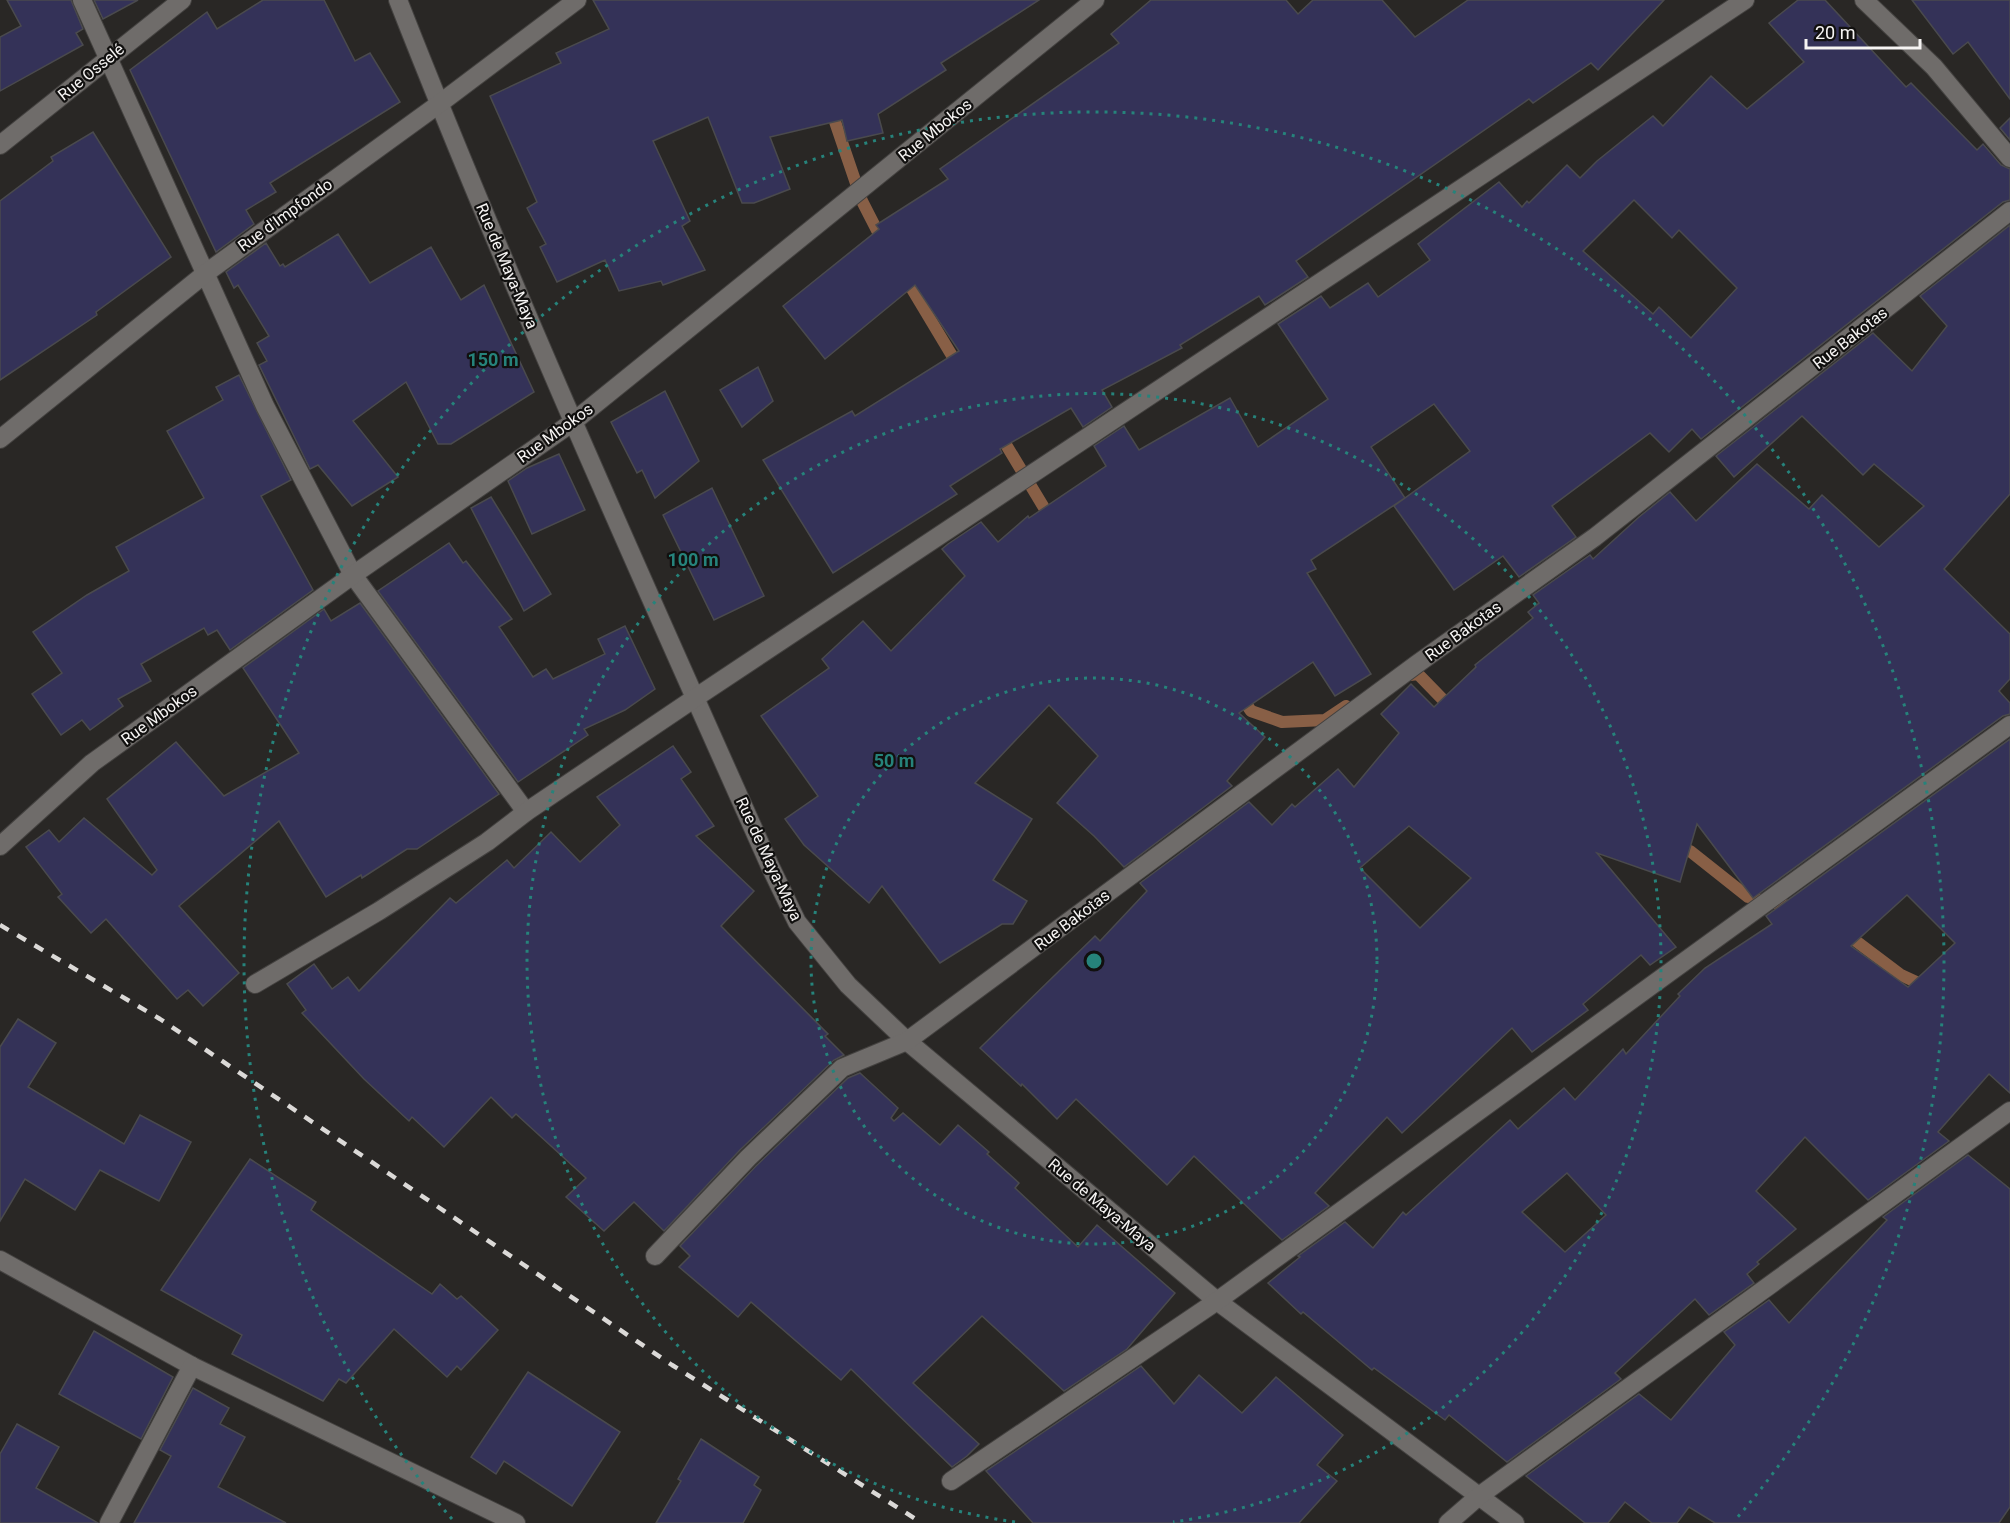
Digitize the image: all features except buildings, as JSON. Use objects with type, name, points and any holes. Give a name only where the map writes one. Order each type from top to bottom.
[{"type":"street","points":[[82,0],[266,406],[353,575],[526,812]]},
{"type":"street","name":"Rue Osselé","points":[[0,145],[182,0]]},
{"type":"street","name":"Rue de Maya-Maya","points":[[398,0],[439,104],[573,422],[797,922],[848,985],[907,1041],[1217,1301],[1515,1523]]},
{"type":"street","name":"Rue d'Impfondo","points":[[0,439],[206,273],[439,104],[577,0]]},
{"type":"street","name":"Rue Mbokos","points":[[0,846],[92,763],[353,575],[573,422],[1095,0]]},
{"type":"street","points":[[255,984],[379,911],[487,842],[526,812],[695,698],[1745,0]]},
{"type":"street","points":[[1864,0],[1934,67],[2010,158]]},
{"type":"street","name":"Rue Bakotas","points":[[655,1256],[748,1158],[842,1068],[907,1041],[1416,664],[1595,537],[2010,211]]},
{"type":"street","points":[[951,1481],[1217,1301],[2010,725]]},
{"type":"street","points":[[1448,1523],[1479,1496],[1940,1160],[2010,1112]]},
{"type":"street","points":[[0,1260],[192,1366],[516,1523]]},
{"type":"street","points":[[109,1523],[192,1366]]},
{"type":"waterway","points":[[830,107],[862,201],[884,244]]},
{"type":"waterway","points":[[903,274],[960,369]]},
{"type":"waterway","points":[[999,433],[1052,521]]},
{"type":"waterway","points":[[1402,676],[1418,674],[1453,710]]},
{"type":"waterway","points":[[1240,695],[1251,711],[1282,722],[1325,720],[1346,706]]},
{"type":"waterway","points":[[1675,845],[1690,851],[1748,897],[1798,908]]},
{"type":"waterway","points":[[1844,932],[1901,975],[1927,987]]},
{"type":"railway","points":[[0,925],[160,1019],[672,1365],[922,1523]]}]
